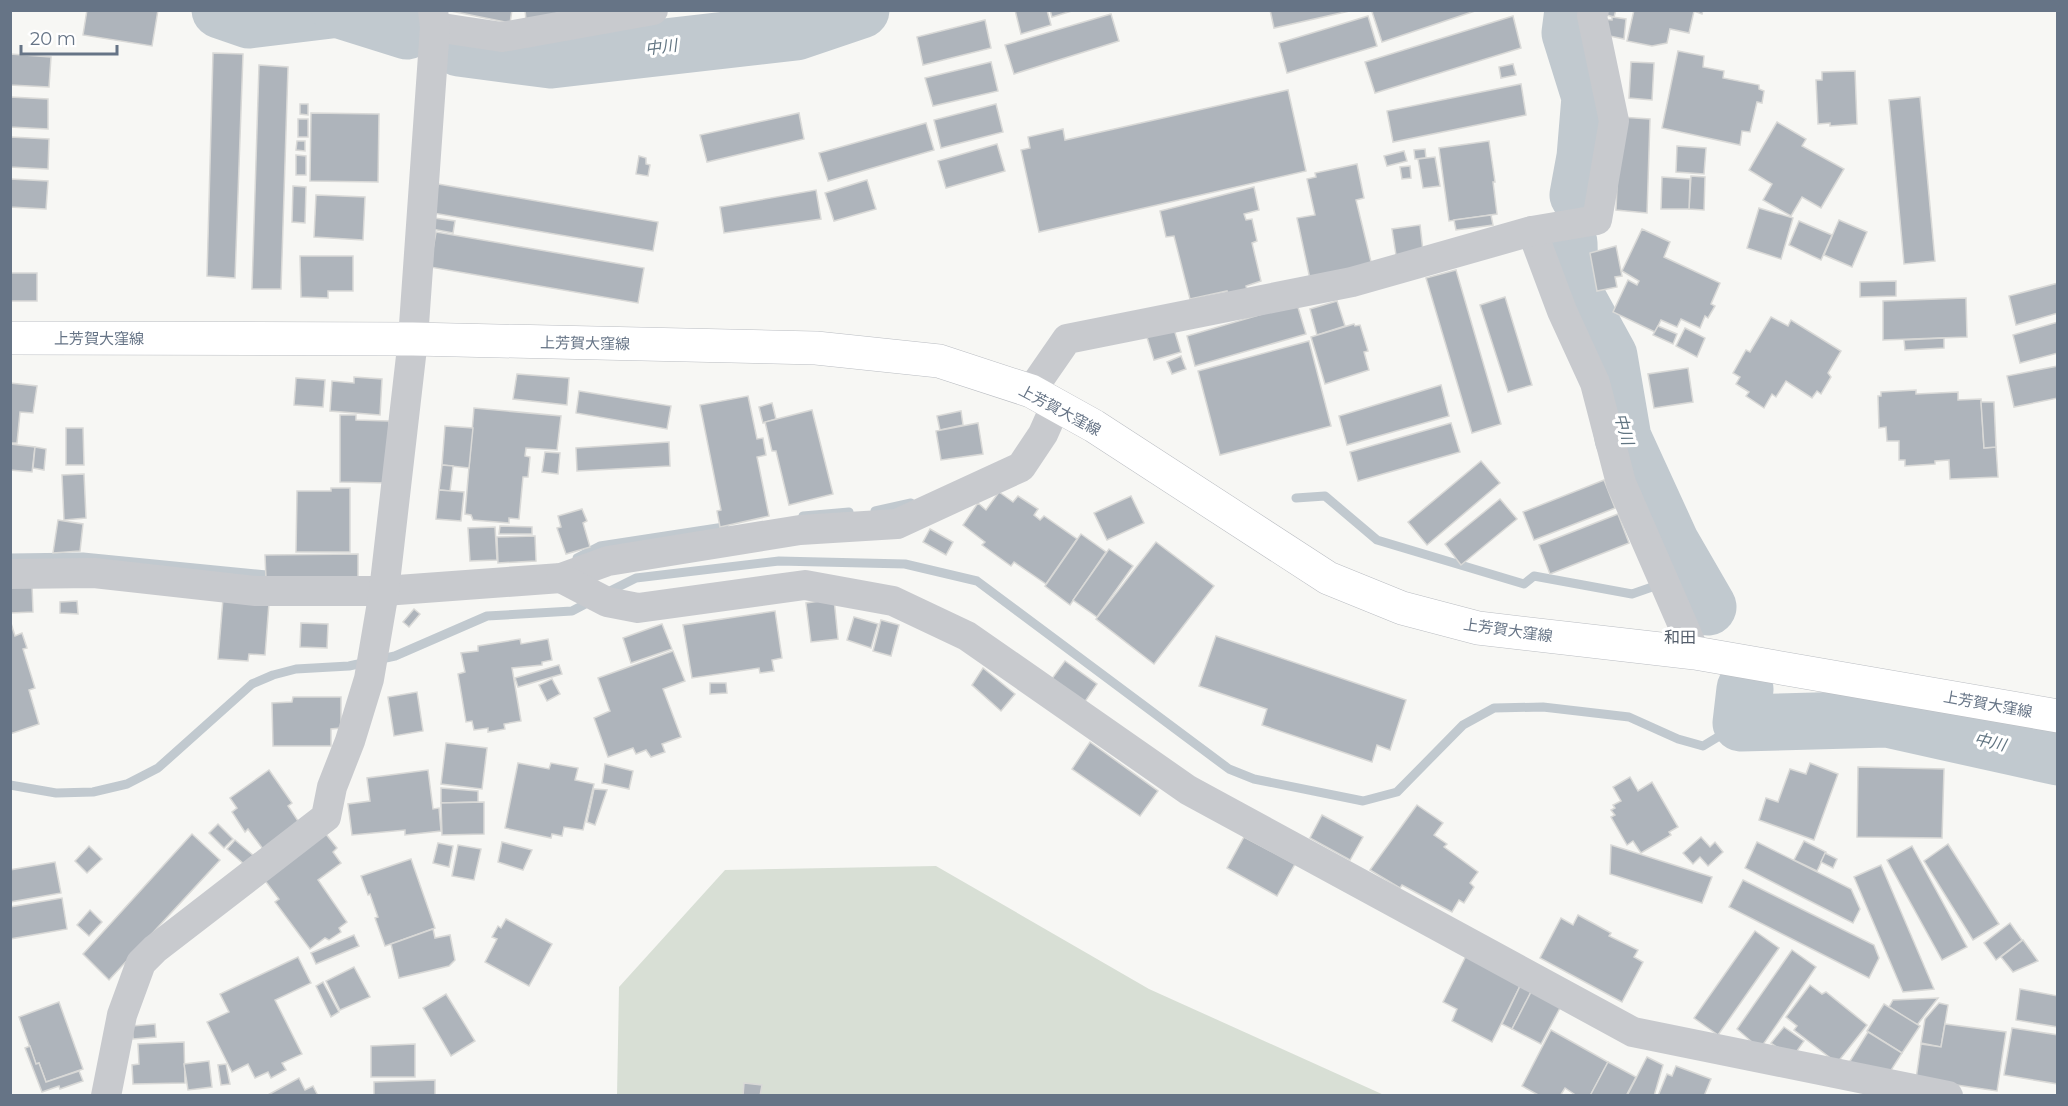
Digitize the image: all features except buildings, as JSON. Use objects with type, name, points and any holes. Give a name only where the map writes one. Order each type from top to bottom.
[{"type":"main road","name":"上芳賀大窪線","points":[[10,338],[413,339],[816,348],[939,361],[1044,398],[1103,432],[1328,578],[1402,608],[1478,628],[1695,653],[2058,716]]},
{"type":"street","points":[[106,1095],[122,1015],[141,963],[155,949],[326,817],[333,787],[369,679],[384,591],[413,339],[434,19],[502,37],[653,10]]},
{"type":"street","points":[[10,573],[94,573],[255,591],[384,591],[567,581],[608,561],[800,530],[897,524],[1021,467],[1043,434],[1044,398],[1067,339],[1352,282],[1532,231],[1597,220],[1614,121],[1592,16],[1594,10]]},
{"type":"street","points":[[1532,231],[1562,310],[1594,383],[1621,483],[1695,653]]},
{"type":"street","points":[[567,581],[607,602],[638,608],[805,585],[893,601],[967,636],[1188,790],[1633,1032],[1948,1095]]},
{"type":"shaded area","points":[[936,866],[1149,989],[1384,1095],[617,1096],[619,987],[725,870]]},
{"type":"waterway","name":"中川","points":[[220,10],[249,20],[331,10]]},
{"type":"waterway","name":"中川","points":[[340,10],[407,31]]},
{"type":"waterway","name":"中川","points":[[459,48],[551,60],[796,32],[861,10]]},
{"type":"waterway","name":"中川","points":[[1573,10],[1570,33],[1590,97],[1585,157],[1578,195]]},
{"type":"waterway","name":"中川","points":[[1569,243],[1570,285],[1609,356],[1623,438],[1671,543],[1708,607]]},
{"type":"waterway","points":[[1296,498],[1325,496],[1377,540],[1524,584],[1534,576],[1632,594],[1655,586]]},
{"type":"waterway","points":[[875,511],[911,503]]},
{"type":"waterway","points":[[803,516],[849,512]]},
{"type":"waterway","points":[[577,558],[600,546],[724,527]]},
{"type":"waterway","points":[[10,558],[83,557],[277,576]]},
{"type":"waterway","points":[[606,593],[636,578],[779,561],[905,564],[977,581],[1229,769],[1254,779],[1363,801],[1397,792],[1463,725],[1494,708],[1543,707],[1629,717],[1678,739],[1703,746],[1741,723]]},
{"type":"waterway","points":[[1678,579],[1690,575]]},
{"type":"waterway","points":[[10,785],[56,793],[93,792],[127,784],[158,768],[252,684],[273,675],[296,669],[349,666],[395,656],[487,616],[572,611],[591,601]]},
{"type":"waterway","name":"中川","points":[[1745,689],[1741,723],[1887,719],[2058,757]]},
{"type":"district","name":"和田","points":[[1680,637]]}]
